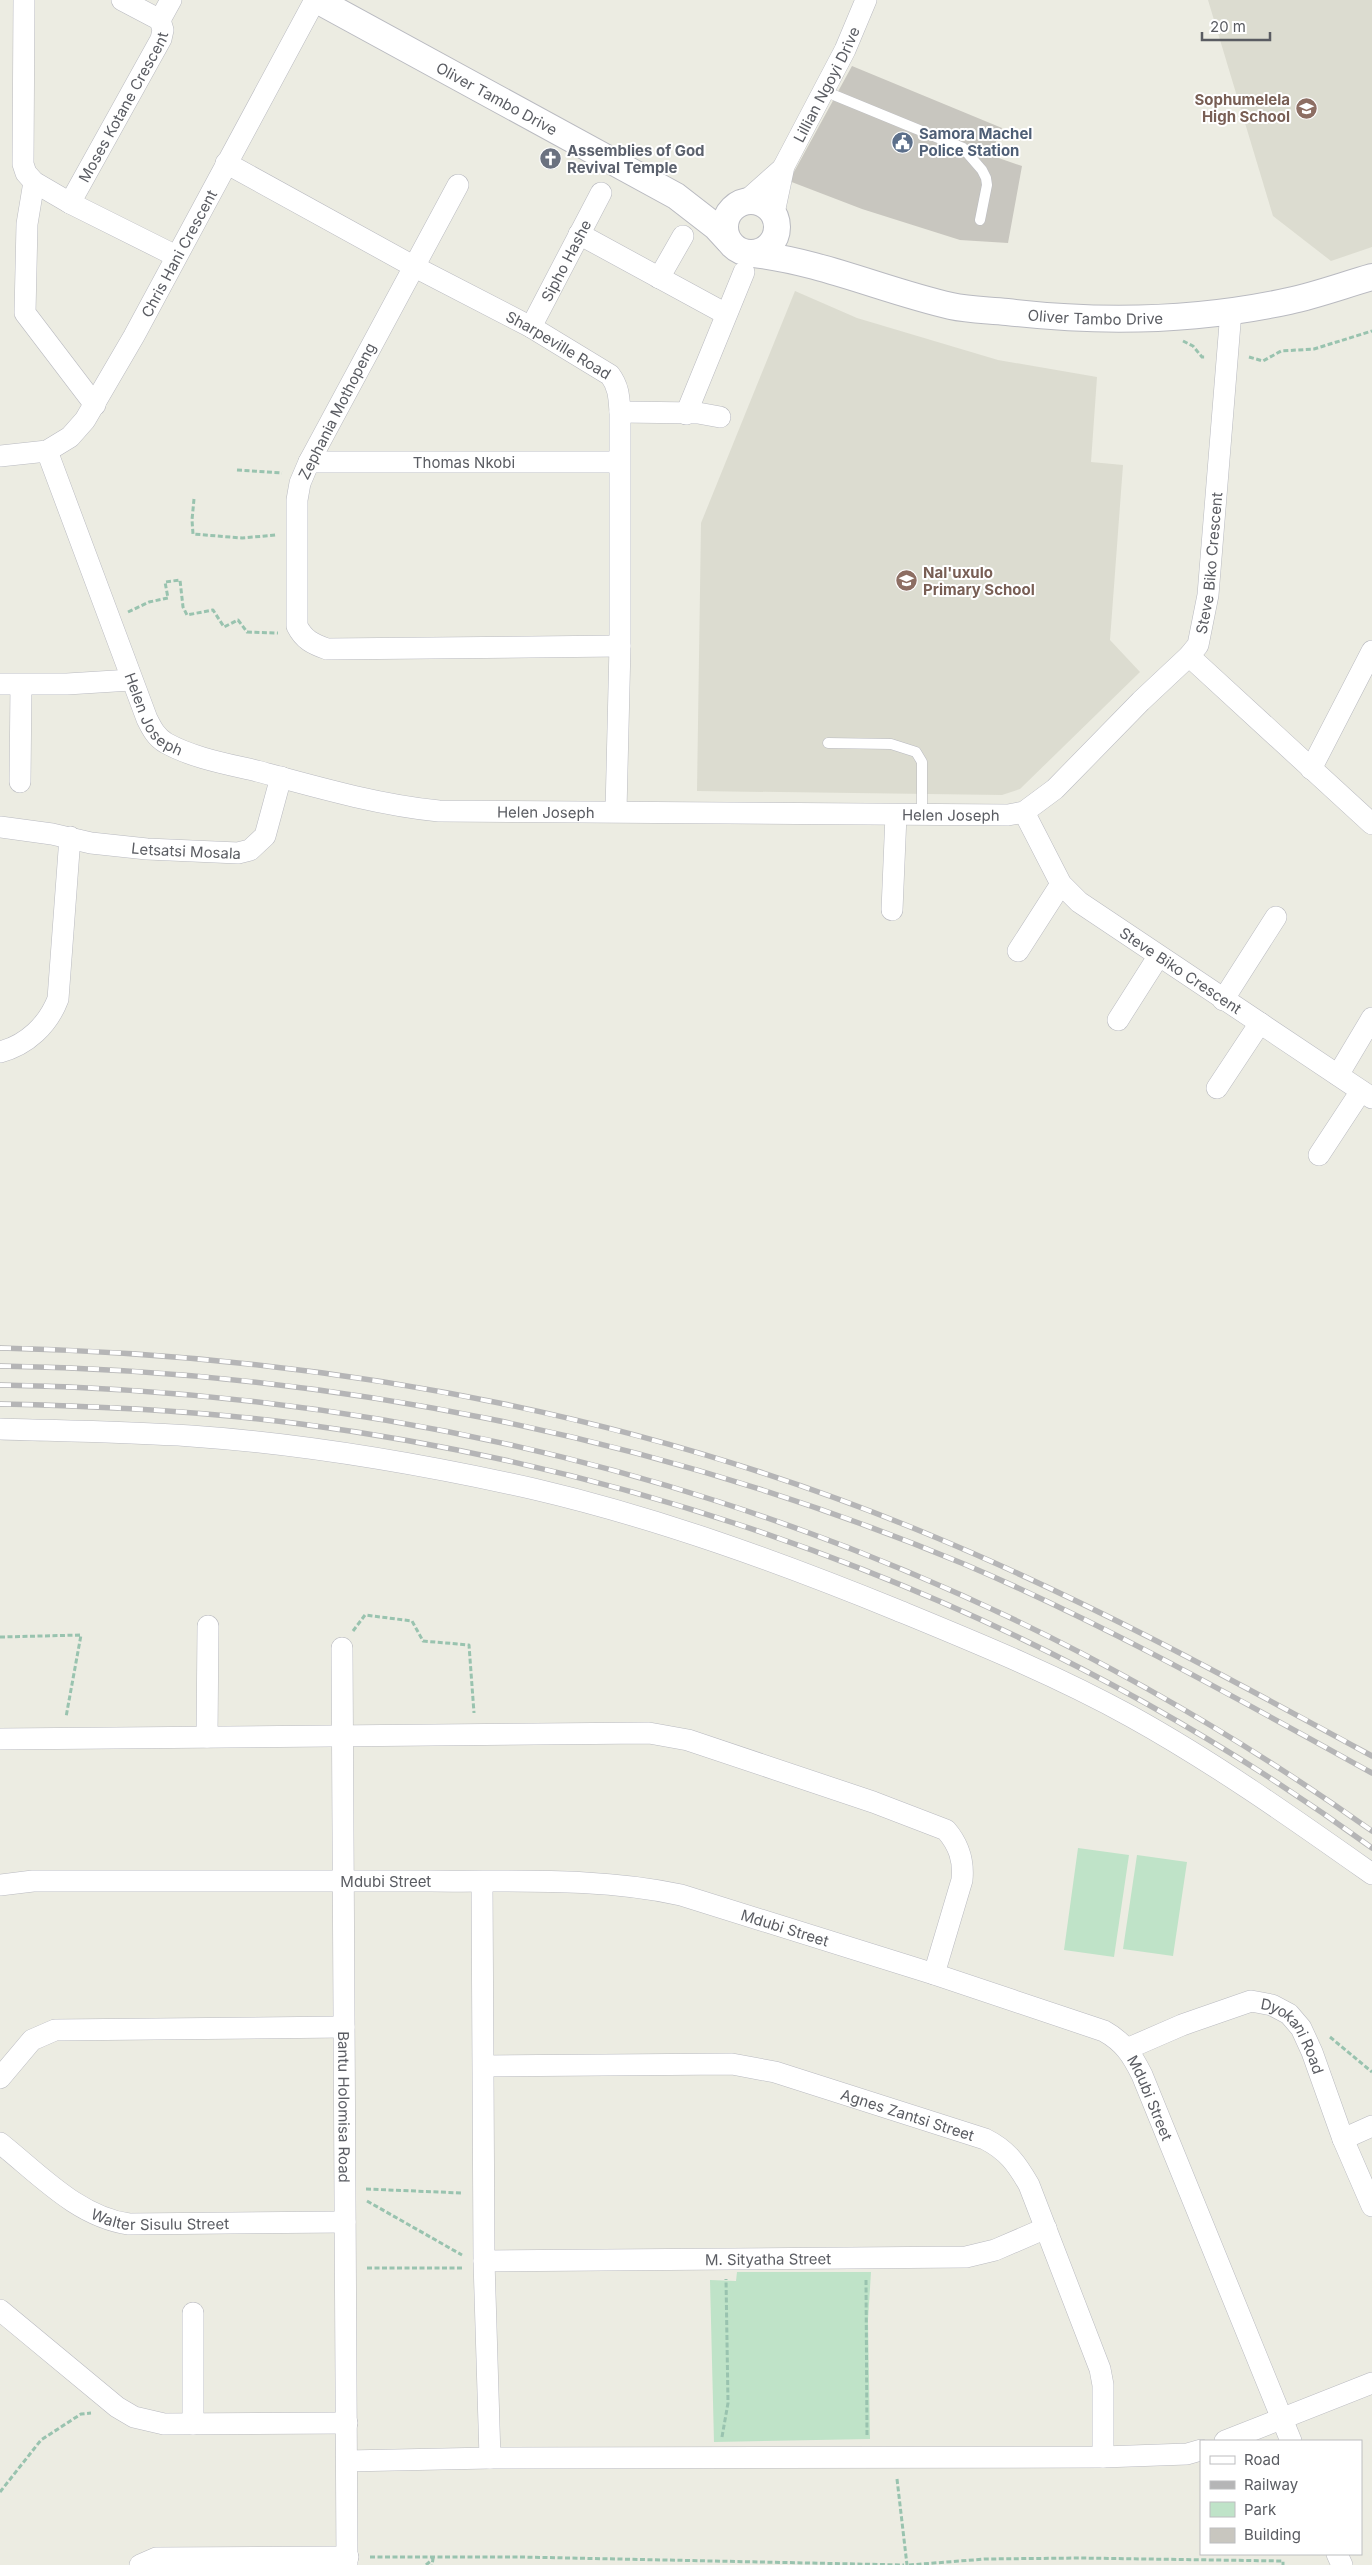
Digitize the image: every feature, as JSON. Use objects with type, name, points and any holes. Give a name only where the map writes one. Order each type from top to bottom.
[{"type":"street","points":[[24,0],[23,164],[26,173],[34,182],[70,203],[176,256]]},
{"type":"street","name":"Moses Kotane Crescent","points":[[70,203],[158,45],[163,30],[160,20],[122,0]]},
{"type":"street","points":[[160,20],[171,0]]},
{"type":"street","name":"Chris Hani Crescent","points":[[0,456],[46,451],[59,446],[70,437],[95,405],[316,0]]},
{"type":"street","name":"Oliver Tambo Drive","points":[[316,0],[676,196],[716,227],[727,239]]},
{"type":"street","name":"Lillian Ngoyi Drive","points":[[784,166],[845,50],[866,0]]},
{"type":"street","name":"Sharpeville Road","points":[[226,163],[413,266],[531,327],[610,375],[618,389],[620,412],[620,646],[616,811]]},
{"type":"street","points":[[749,263],[744,252],[734,248],[727,239],[724,229],[726,220],[730,210],[767,185],[784,166]]},
{"type":"street","points":[[686,414],[726,314],[749,263],[773,242],[777,232],[775,217],[784,166]]},
{"type":"street","points":[[34,182],[26,234],[25,313],[95,405]]},
{"type":"street","name":"Zephania Mothopeng","points":[[297,626],[297,500],[306,469],[458,185]]},
{"type":"street","name":"Sipho Hashe","points":[[531,327],[602,193]]},
{"type":"street","name":"Oliver Tambo Drive","points":[[676,196],[713,203],[742,202]]},
{"type":"street","points":[[742,202],[757,201],[766,206],[775,217]]},
{"type":"street","name":"Oliver Tambo Drive","points":[[775,217],[791,241],[821,267]]},
{"type":"street","points":[[579,234],[726,314]]},
{"type":"street","points":[[659,278],[683,236]]},
{"type":"street","name":"Oliver Tambo Drive","points":[[749,263],[821,267],[882,288],[953,306],[1042,316],[1109,319],[1182,316],[1289,301],[1372,277]]},
{"type":"street","name":"Steve Biko Crescent","points":[[1190,656],[1198,645],[1208,595],[1231,310]]},
{"type":"street","points":[[620,412],[720,417]]},
{"type":"street","name":"Helen Joseph","points":[[46,451],[131,680],[154,733],[164,742],[193,754],[281,778],[394,804],[439,811],[616,811],[922,816],[1008,815],[1024,812],[1055,789],[1141,701],[1190,656]]},
{"type":"street","name":"Thomas Nkobi","points":[[306,469],[619,462]]},
{"type":"street","points":[[297,626],[302,636],[313,644],[327,649],[620,646]]},
{"type":"street","points":[[1311,769],[1372,651]]},
{"type":"street","points":[[1190,656],[1372,824]]},
{"type":"street","points":[[0,684],[21,685],[131,680]]},
{"type":"street","points":[[20,782],[21,685]]},
{"type":"street","name":"Letsatsi Mosala","points":[[0,827],[70,837],[91,843],[228,854],[250,850],[265,836],[281,778]]},
{"type":"street","name":"Steve Biko Crescent","points":[[1024,812],[1062,884],[1079,902],[1158,957],[1367,1094]]},
{"type":"street","points":[[892,910],[896,815]]},
{"type":"street","points":[[0,1052],[20,1045],[34,1035],[54,1011],[58,1000],[70,837]]},
{"type":"street","points":[[1018,951],[1062,884]]},
{"type":"street","points":[[1223,1000],[1276,917]]},
{"type":"street","points":[[1118,1020],[1158,957]]},
{"type":"street","points":[[1338,1075],[1372,1018]]},
{"type":"street","points":[[1217,1088],[1260,1023]]},
{"type":"street","points":[[1319,1155],[1367,1094]]},
{"type":"street","points":[[0,1429],[194,1436],[316,1450],[392,1461],[536,1490],[650,1521],[776,1563],[1019,1660],[1132,1717],[1240,1783],[1372,1874]]},
{"type":"street","points":[[207,1737],[208,1626]]},
{"type":"street","name":"Bantu Holomisa Road","points":[[342,1648],[347,2561]]},
{"type":"street","points":[[0,1739],[343,1737],[597,1732],[667,1735],[936,1825],[946,1830],[954,1839],[964,1865],[962,1880],[934,1974]]},
{"type":"street","name":"Mdubi Street","points":[[0,1885],[33,1881],[344,1881],[585,1883],[652,1888],[681,1894],[1104,2030],[1118,2038],[1128,2048],[1142,2076],[1291,2440]]},
{"type":"street","points":[[482,1882],[484,2264],[490,2458]]},
{"type":"street","name":"Dyokani Road","points":[[1128,2048],[1182,2025],[1251,2001],[1272,2005],[1289,2014],[1301,2028],[1312,2052],[1343,2139],[1372,2206]]},
{"type":"street","points":[[0,2078],[32,2040],[55,2030],[344,2027]]},
{"type":"street","name":"Agnes Zantsi Street","points":[[484,2066],[732,2064],[775,2072],[986,2139],[1002,2148],[1021,2170],[1046,2228],[1100,2369],[1103,2457]]},
{"type":"street","points":[[1343,2139],[1372,2126]]},
{"type":"street","name":"Walter Sisulu Street","points":[[0,2143],[83,2208],[109,2221],[129,2224],[345,2222]]},
{"type":"street","name":"M. Sityatha Street","points":[[484,2264],[925,2259],[981,2254],[1046,2228]]},
{"type":"street","points":[[0,2310],[121,2410],[146,2421],[193,2424],[347,2423]]},
{"type":"street","points":[[193,2313],[193,2424]]},
{"type":"street","points":[[1228,2440],[1372,2383]]},
{"type":"street","points":[[347,2461],[490,2458],[1103,2457],[1187,2454],[1200,2450]]},
{"type":"street","points":[[140,2565],[156,2558],[347,2561]]},
{"type":"lane","points":[[824,91],[963,148],[982,170],[987,185],[980,220]]},
{"type":"lane","points":[[828,743],[891,744],[916,752],[922,762],[922,816]]},
{"type":"path","points":[[1243,355],[1263,361],[1281,351],[1314,349],[1372,331]]},
{"type":"path","points":[[237,470],[306,469]]},
{"type":"path","points":[[194,499],[193,534],[242,538],[297,534]]},
{"type":"path","points":[[109,620],[149,602],[168,598],[165,582],[180,580],[183,606],[187,615],[213,610],[224,627],[238,620],[247,632],[280,633],[297,626]]},
{"type":"path","points":[[342,1648],[365,1615],[412,1621],[423,1641],[469,1646],[476,1734]]},
{"type":"path","points":[[0,1637],[81,1635],[63,1738]]},
{"type":"path","points":[[1301,2028],[1332,2038],[1372,2072]]},
{"type":"path","points":[[345,2188],[484,2194]]},
{"type":"path","points":[[345,2188],[484,2264]]},
{"type":"path","points":[[866,2259],[867,2437],[876,2458],[898,2481],[907,2565]]},
{"type":"path","points":[[718,2458],[728,2403],[725,2260]]},
{"type":"path","points":[[346,2269],[484,2264]]},
{"type":"path","points":[[0,2492],[41,2440],[82,2414],[121,2410]]},
{"type":"path","points":[[347,2561],[521,2557],[907,2565],[985,2559],[1079,2558],[1283,2561],[1283,2565]]},
{"type":"path","points":[[426,2565],[433,2559]]},
{"type":"path","points":[[432,2565],[433,2559]]},
{"type":"shaded area","name":"Sophumelela High School","points":[[1208,0],[1372,0],[1372,247],[1331,261],[1273,216]]},
{"type":"shaded area","name":"Nal'uxulo Primary School","points":[[795,291],[857,318],[998,360],[1097,377],[1091,462],[1123,465],[1110,640],[1140,672],[1020,789],[1002,795],[697,791],[701,523]]},
{"type":"green space","points":[[1078,1848],[1129,1855],[1114,1957],[1064,1950]]},
{"type":"green space","points":[[1137,1855],[1187,1862],[1173,1956],[1123,1949]]},
{"type":"green space","points":[[737,2272],[871,2272],[868,2320],[870,2439],[714,2442],[710,2280],[736,2281]]},
{"type":"building","name":"Samora Machel Police Station","points":[[852,66],[1002,128],[990,155],[1022,166],[1008,243],[960,240],[862,209],[789,181]]},
{"type":"building","name":"Assemblies of God Revival Temple","points":[[545,150],[562,159],[556,169],[540,160]]},
{"type":"railway","points":[[0,1348],[119,1353],[238,1363],[356,1378],[474,1398],[590,1424],[705,1455],[818,1492],[987,1559],[1154,1640],[1372,1756]]},
{"type":"railway","points":[[0,1366],[124,1371],[247,1381],[370,1397],[491,1419],[612,1447],[731,1480],[849,1519],[1017,1587],[1171,1663],[1372,1773]]},
{"type":"railway","points":[[0,1385],[186,1395],[368,1417],[546,1453],[721,1502],[890,1565],[1056,1640],[1216,1729],[1372,1831]]},
{"type":"railway","points":[[0,1404],[151,1410],[301,1424],[444,1448],[586,1480],[726,1520],[863,1570],[997,1627],[1127,1693],[1252,1766],[1372,1848]]},
{"type":"place","name":"Sophumelela High School","points":[[1306,108]]},
{"type":"place","name":"Samora Machel Police Station","points":[[903,142]]},
{"type":"place","name":"Assemblies of God Revival Temple","points":[[551,159]]},
{"type":"place","name":"Nal'uxulo Primary School","points":[[907,581]]}]
